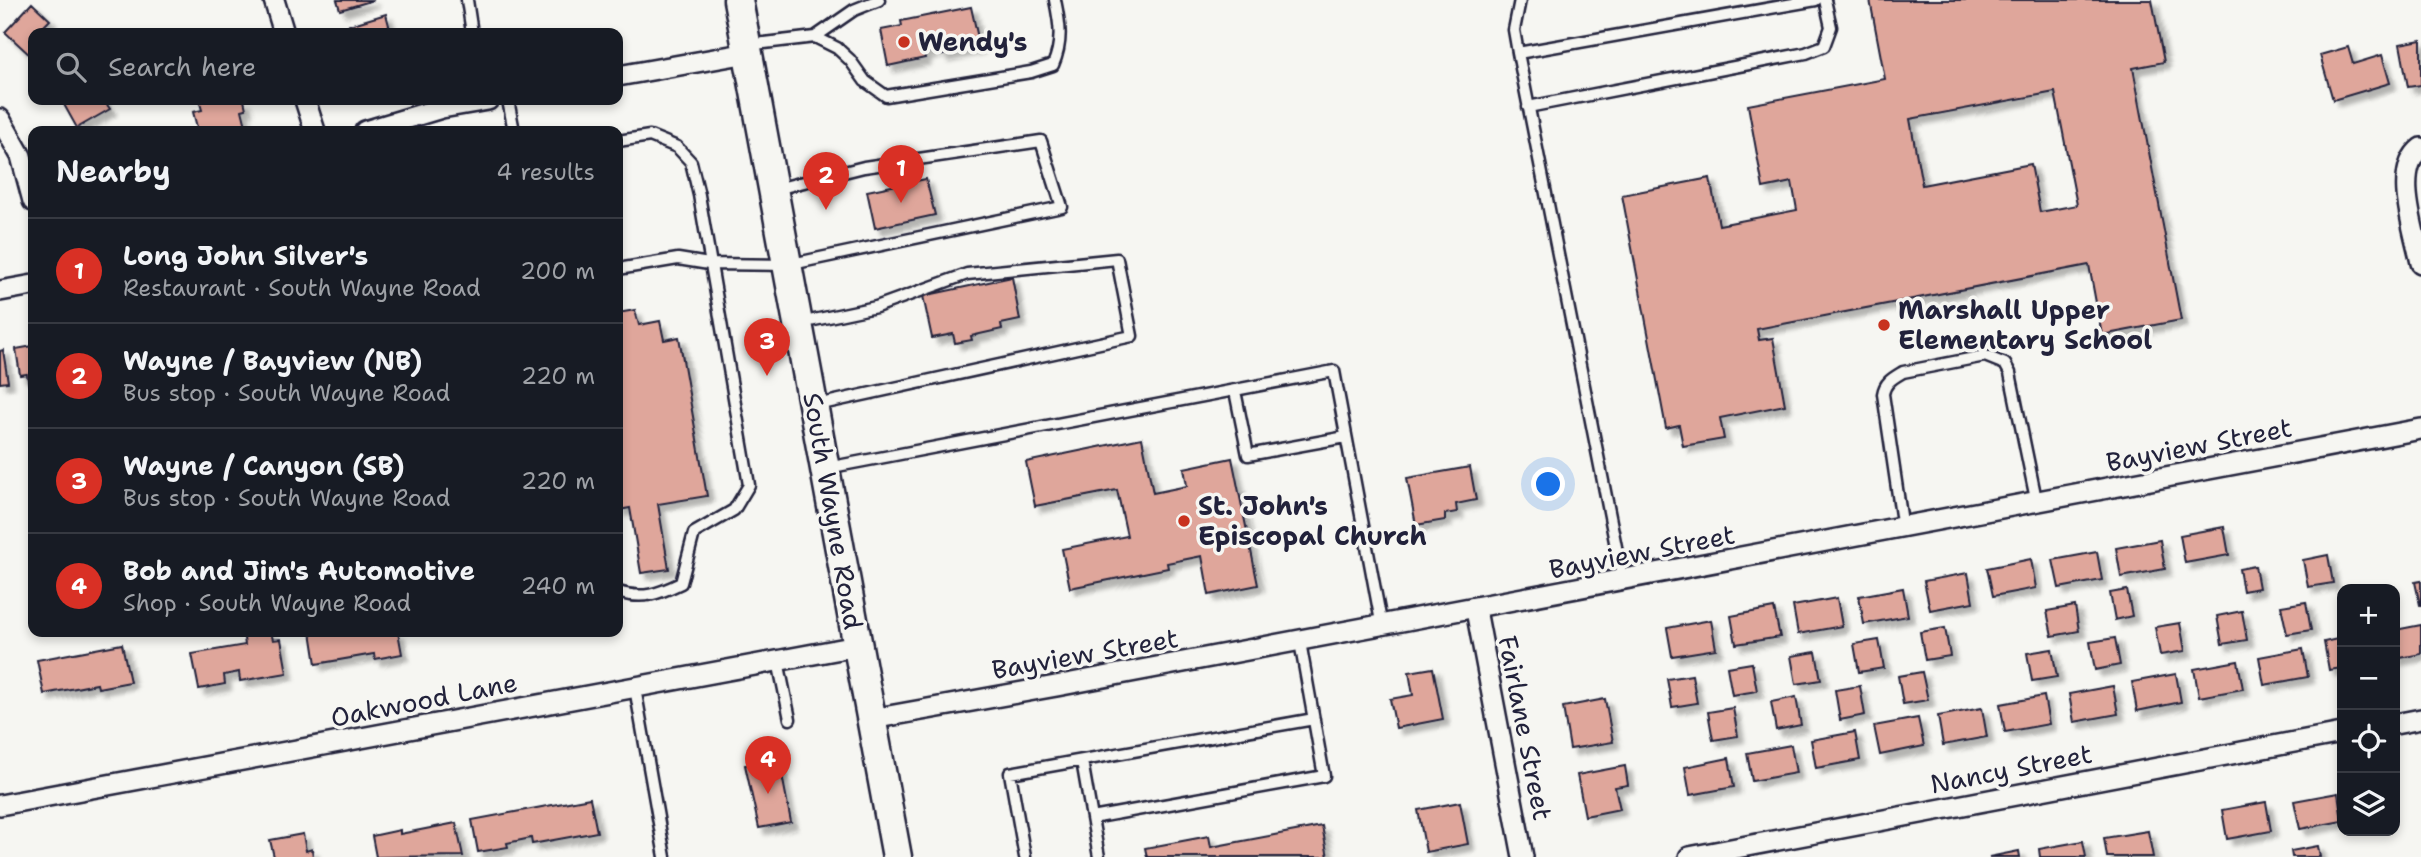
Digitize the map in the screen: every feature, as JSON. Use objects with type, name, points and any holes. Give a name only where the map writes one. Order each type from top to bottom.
[{"type":"main road","name":"South Wayne Road","points":[[738,0],[872,719],[893,856]]},
{"type":"street","points":[[274,0],[282,28]]},
{"type":"street","points":[[623,75],[747,49]]},
{"type":"street","points":[[307,105],[313,126]]},
{"type":"street","points":[[382,126],[458,105]]},
{"type":"street","points":[[0,119],[21,156],[28,182]]},
{"type":"street","points":[[2415,155],[2406,175],[2421,263]]},
{"type":"street","points":[[0,291],[28,286]]},
{"type":"street","name":"Bayview Street","points":[[872,719],[1476,610],[2421,429]]},
{"type":"street","name":"Fairlane Street","points":[[1476,610],[1523,857]]},
{"type":"street","name":"Oakwood Lane","points":[[0,805],[857,646]]},
{"type":"street","points":[[2400,722],[2421,719]]},
{"type":"street","name":"Nancy Street","points":[[1689,857],[2337,734]]},
{"type":"lane","points":[[467,0],[471,28]]},
{"type":"lane","points":[[747,49],[815,37],[855,10],[879,0]]},
{"type":"lane","points":[[815,37],[837,48],[850,60],[865,81],[886,96],[1031,72],[1054,65],[1060,50],[1061,32],[1055,0]]},
{"type":"lane","points":[[1520,0],[1514,30],[1518,53],[1623,582]]},
{"type":"lane","points":[[1518,53],[1816,0]]},
{"type":"lane","points":[[1528,107],[1806,54],[1824,46],[1831,27],[1825,0]]},
{"type":"lane","points":[[509,105],[513,126]]},
{"type":"lane","points":[[623,140],[650,136],[677,147],[691,162],[749,485],[734,510],[694,533],[681,583],[658,595],[623,594]]},
{"type":"lane","points":[[623,269],[678,259],[709,264],[787,265],[1062,207],[1041,141],[864,167],[773,190]]},
{"type":"lane","points":[[798,324],[876,307],[967,274],[1117,259],[1132,337],[813,406]]},
{"type":"lane","points":[[1903,529],[1884,387],[1903,372],[1985,356],[2005,364],[2010,373],[2037,504]]},
{"type":"lane","points":[[825,469],[1334,371],[1382,627]]},
{"type":"lane","points":[[1235,391],[1248,455],[1346,437]]},
{"type":"lane","points":[[1092,818],[1324,776],[1300,642]]},
{"type":"lane","points":[[778,661],[790,719]]},
{"type":"lane","points":[[635,688],[665,857]]},
{"type":"lane","points":[[1025,857],[1010,773],[1314,719]]},
{"type":"lane","points":[[1082,761],[1100,857]]},
{"type":"building","points":[[337,0],[374,0],[340,10]]},
{"type":"building","points":[[1870,0],[2152,0],[2164,62],[2133,68],[2181,320],[2102,335],[2089,265],[1757,329],[1759,340],[1773,338],[1785,405],[1720,418],[1724,439],[1683,446],[1679,425],[1666,428],[1622,195],[1710,178],[1719,225],[1797,210],[1792,182],[1763,188],[1748,105],[1885,79]],"holes":[[[2055,92],[2077,205],[2040,212],[2031,164],[1922,185],[1910,119]]]},
{"type":"building","points":[[32,3],[50,20],[42,28],[28,28],[28,53],[5,32]]},
{"type":"building","points":[[971,7],[980,47],[942,55],[941,49],[924,53],[925,58],[888,66],[881,30],[902,26],[901,21]]},
{"type":"building","points":[[386,14],[390,28],[343,28]]},
{"type":"building","points":[[2421,40],[2421,85],[2408,87],[2400,44]]},
{"type":"building","points":[[2348,47],[2353,64],[2382,55],[2390,83],[2333,100],[2320,55]]},
{"type":"building","points":[[64,105],[107,105],[110,109],[80,126],[76,126]]},
{"type":"building","points":[[200,105],[245,105],[246,109],[242,110],[246,126],[197,126],[193,112],[202,110]]},
{"type":"building","points":[[926,179],[935,215],[875,228],[867,191]]},
{"type":"building","points":[[1012,277],[1020,320],[1001,324],[1002,329],[971,336],[972,340],[955,343],[953,334],[932,338],[923,296]]},
{"type":"building","points":[[635,310],[639,325],[660,321],[664,340],[679,337],[707,496],[658,504],[669,569],[641,573],[630,508],[623,509],[623,312]]},
{"type":"building","points":[[28,347],[28,380],[27,374],[20,375],[16,349]]},
{"type":"building","points":[[3,350],[8,382],[0,383],[0,351]]},
{"type":"building","name":"St. John's Episcopal Church","points":[[1142,438],[1153,493],[1187,486],[1184,468],[1232,458],[1258,585],[1209,595],[1202,556],[1167,563],[1168,568],[1070,588],[1062,549],[1127,536],[1117,490],[1035,506],[1026,462]]},
{"type":"building","points":[[1470,467],[1476,500],[1456,504],[1457,512],[1445,514],[1445,520],[1416,525],[1407,478]]},
{"type":"building","points":[[2224,527],[2229,555],[2185,563],[2180,535]]},
{"type":"building","points":[[2160,540],[2165,569],[2121,577],[2116,548]]},
{"type":"building","points":[[2097,552],[2102,580],[2059,588],[2053,560]]},
{"type":"building","points":[[2328,555],[2333,583],[2308,587],[2303,560]]},
{"type":"building","points":[[2031,559],[2036,588],[1993,596],[1987,568]]},
{"type":"building","points":[[2255,566],[2259,588],[2243,591],[2239,569]]},
{"type":"building","points":[[1968,573],[1973,602],[1930,610],[1924,581]]},
{"type":"building","points":[[2421,581],[2421,605],[2420,605],[2415,582]]},
{"type":"building","points":[[1903,588],[1908,616],[1864,624],[1859,596]]},
{"type":"building","points":[[2127,590],[2132,616],[2115,620],[2110,593]]},
{"type":"building","points":[[1837,598],[1842,626],[1798,634],[1793,606]]},
{"type":"building","points":[[2306,602],[2311,630],[2287,634],[2281,606]]},
{"type":"building","points":[[2075,606],[2079,631],[2052,636],[2047,611]]},
{"type":"building","points":[[1774,608],[1780,637],[1736,644],[1731,616]]},
{"type":"building","points":[[2242,611],[2247,640],[2222,644],[2217,616]]},
{"type":"building","points":[[1711,620],[1716,649],[1672,656],[1667,628]]},
{"type":"building","points":[[2180,623],[2185,651],[2160,655],[2155,627]]},
{"type":"building","points":[[2421,625],[2421,654],[2400,658],[2400,629]]},
{"type":"building","points":[[1945,628],[1950,656],[1925,660],[1920,632]]},
{"type":"building","points":[[244,637],[281,639],[287,673],[240,681],[239,672],[224,675],[225,684],[199,689],[192,654],[245,645]]},
{"type":"building","points":[[312,637],[399,637],[402,654],[375,659],[374,654],[316,664]]},
{"type":"building","points":[[2115,638],[2120,665],[2095,670],[2090,642]]},
{"type":"building","points":[[2337,639],[2337,669],[2329,670],[2324,642]]},
{"type":"building","points":[[1879,640],[1884,668],[1859,672],[1854,644]]},
{"type":"building","points":[[122,644],[130,682],[98,688],[97,684],[44,694],[37,660]]},
{"type":"building","points":[[2052,649],[2057,677],[2032,681],[2027,653]]},
{"type":"building","points":[[2303,649],[2308,677],[2264,685],[2259,657]]},
{"type":"building","points":[[1816,652],[1821,680],[1796,684],[1791,656]]},
{"type":"building","points":[[2238,661],[2243,689],[2199,697],[2194,669]]},
{"type":"building","points":[[1752,663],[1757,691],[1732,695],[1727,667]]},
{"type":"building","points":[[1433,668],[1443,719],[1396,728],[1390,699],[1413,695],[1409,672]]},
{"type":"building","points":[[1922,672],[1928,700],[1903,704],[1898,676]]},
{"type":"building","points":[[2176,674],[2181,702],[2137,711],[2132,682]]},
{"type":"building","points":[[1692,675],[1697,703],[1672,707],[1667,679]]},
{"type":"building","points":[[1860,686],[1865,715],[1840,720],[1835,690]]},
{"type":"building","points":[[2113,686],[2118,714],[2074,722],[2069,694]]},
{"type":"building","points":[[2044,696],[2049,724],[2005,732],[2000,704]]},
{"type":"building","points":[[1796,697],[1801,725],[1776,730],[1771,702]]},
{"type":"building","points":[[1605,699],[1613,742],[1570,749],[1563,707]]},
{"type":"building","points":[[1733,708],[1738,736],[1713,740],[1708,712]]},
{"type":"building","points":[[1982,708],[1987,737],[1943,745],[1938,716]]},
{"type":"building","points":[[1918,718],[1924,746],[1880,755],[1874,726]]},
{"type":"building","points":[[1855,732],[1860,760],[1816,768],[1811,740]]},
{"type":"building","points":[[1791,745],[1796,773],[1752,781],[1747,753]]},
{"type":"building","points":[[1729,758],[1734,787],[1690,795],[1685,767]]},
{"type":"building","points":[[779,759],[791,822],[759,828],[745,765]]},
{"type":"building","points":[[1625,766],[1628,785],[1615,787],[1620,809],[1585,816],[1577,775]]},
{"type":"building","points":[[2337,793],[2337,822],[2300,829],[2294,801]]},
{"type":"building","points":[[590,798],[597,832],[532,844],[531,838],[507,843],[508,847],[478,852],[472,820]]},
{"type":"building","points":[[1460,802],[1468,844],[1426,852],[1418,810]]},
{"type":"building","points":[[2266,802],[2271,831],[2227,839],[2222,810]]},
{"type":"building","points":[[456,823],[463,856],[376,857],[372,836],[400,830],[400,834]]},
{"type":"building","points":[[1322,826],[1328,857],[1147,857],[1145,848],[1209,836],[1211,847]]},
{"type":"building","points":[[2148,831],[2153,857],[2107,857],[2104,838]]},
{"type":"building","points":[[303,834],[306,851],[312,849],[313,857],[274,857],[270,840]]},
{"type":"building","points":[[2083,841],[2086,857],[2040,857],[2039,849]]},
{"type":"building","points":[[2318,846],[2320,857],[2292,857],[2291,851]]},
{"type":"building","points":[[2019,851],[2020,857],[1989,857]]},
{"type":"place","name":"Wendy's","points":[[904,42]]},
{"type":"place","name":"Long John Silver's","points":[[901,203]]},
{"type":"place","name":"Wayne / Bayview (NB)","points":[[826,210]]},
{"type":"place","name":"Marshall Upper Elementary School","points":[[1884,325]]},
{"type":"place","name":"Wayne / Canyon (SB)","points":[[767,376]]},
{"type":"place","name":"St. John's Episcopal Church","points":[[1184,521]]},
{"type":"place","name":"Bob and Jim's Automotive","points":[[768,794]]}]
